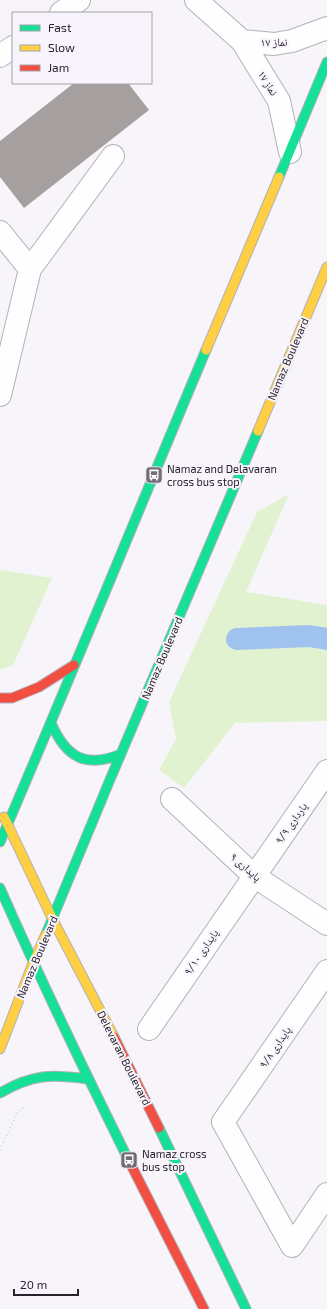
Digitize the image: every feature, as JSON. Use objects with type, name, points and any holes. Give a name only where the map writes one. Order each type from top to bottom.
[{"type":"main road","points":[[0,842],[51,724],[74,665],[327,62]]},
{"type":"main road","name":"Namaz Boulevard","points":[[0,1050],[33,963],[327,267]]},
{"type":"main road","points":[[0,698],[12,698],[39,687],[74,665]]},
{"type":"main road","points":[[51,724],[62,744],[69,752],[79,758],[101,761],[121,754]]},
{"type":"main road","name":"Delevaran Boulevard","points":[[0,808],[52,920],[132,1074],[246,1309]]},
{"type":"main road","points":[[0,888],[33,963],[88,1079],[204,1309]]},
{"type":"main road","points":[[0,1093],[13,1085],[38,1077],[60,1076],[88,1079]]},
{"type":"street","points":[[62,12],[79,0]]},
{"type":"street","name":"نماز ۱٧","points":[[196,0],[242,41],[279,101],[290,152]]},
{"type":"street","name":"نماز ۱۷","points":[[242,41],[274,44],[292,41],[327,28]]},
{"type":"street","points":[[0,56],[12,48]]},
{"type":"street","points":[[0,395],[30,269],[113,156]]},
{"type":"street","points":[[0,232],[30,269]]},
{"type":"street","name":"پارداری ۹/۹","points":[[254,876],[327,770]]},
{"type":"street","name":"پایداری ۹","points":[[172,799],[254,876],[327,924]]},
{"type":"street","name":"پایداری ۹/۱۰","points":[[149,1029],[254,876]]},
{"type":"street","name":"پایداری ۹/۸","points":[[327,971],[223,1122],[292,1246],[327,1194]]},
{"type":"path","points":[[0,1150],[16,1113],[28,1104]]},
{"type":"green space","points":[[289,494],[246,592],[327,605],[327,721],[235,723],[184,788],[159,770],[176,739],[169,702],[257,512]]},
{"type":"green space","points":[[0,570],[52,578],[13,665],[0,670]]},
{"type":"building","points":[[73,84],[129,84],[149,110],[24,208],[0,177],[0,141]]},
{"type":"waterway","points":[[237,639],[309,636],[327,639]]},
{"type":"traffic: fast","points":[[279,177],[327,62]]},
{"type":"traffic: fast","points":[[0,842],[206,350]]},
{"type":"traffic: fast","points":[[46,934],[258,431]]},
{"type":"traffic: fast","points":[[51,723],[63,744],[70,752],[78,757],[87,760],[97,760],[121,754]]},
{"type":"traffic: fast","points":[[0,888],[62,1023],[127,1157]]},
{"type":"traffic: fast","points":[[0,1093],[22,1082],[42,1077],[63,1076],[88,1079]]},
{"type":"traffic: fast","points":[[159,1128],[246,1309]]},
{"type":"traffic: slow","points":[[206,350],[279,177]]},
{"type":"traffic: slow","points":[[258,431],[327,267]]},
{"type":"traffic: slow","points":[[4,817],[53,920],[114,1037]]},
{"type":"traffic: slow","points":[[0,1049],[33,963],[46,934]]},
{"type":"traffic: jam","points":[[0,698],[12,698],[39,687],[74,665]]},
{"type":"traffic: jam","points":[[114,1037],[159,1128]]},
{"type":"traffic: jam","points":[[127,1157],[204,1309]]},
{"type":"place","name":"Namaz and Delavaran cross bus stop","points":[[154,475]]},
{"type":"place","name":"Namaz cross bus stop","points":[[129,1160]]}]
